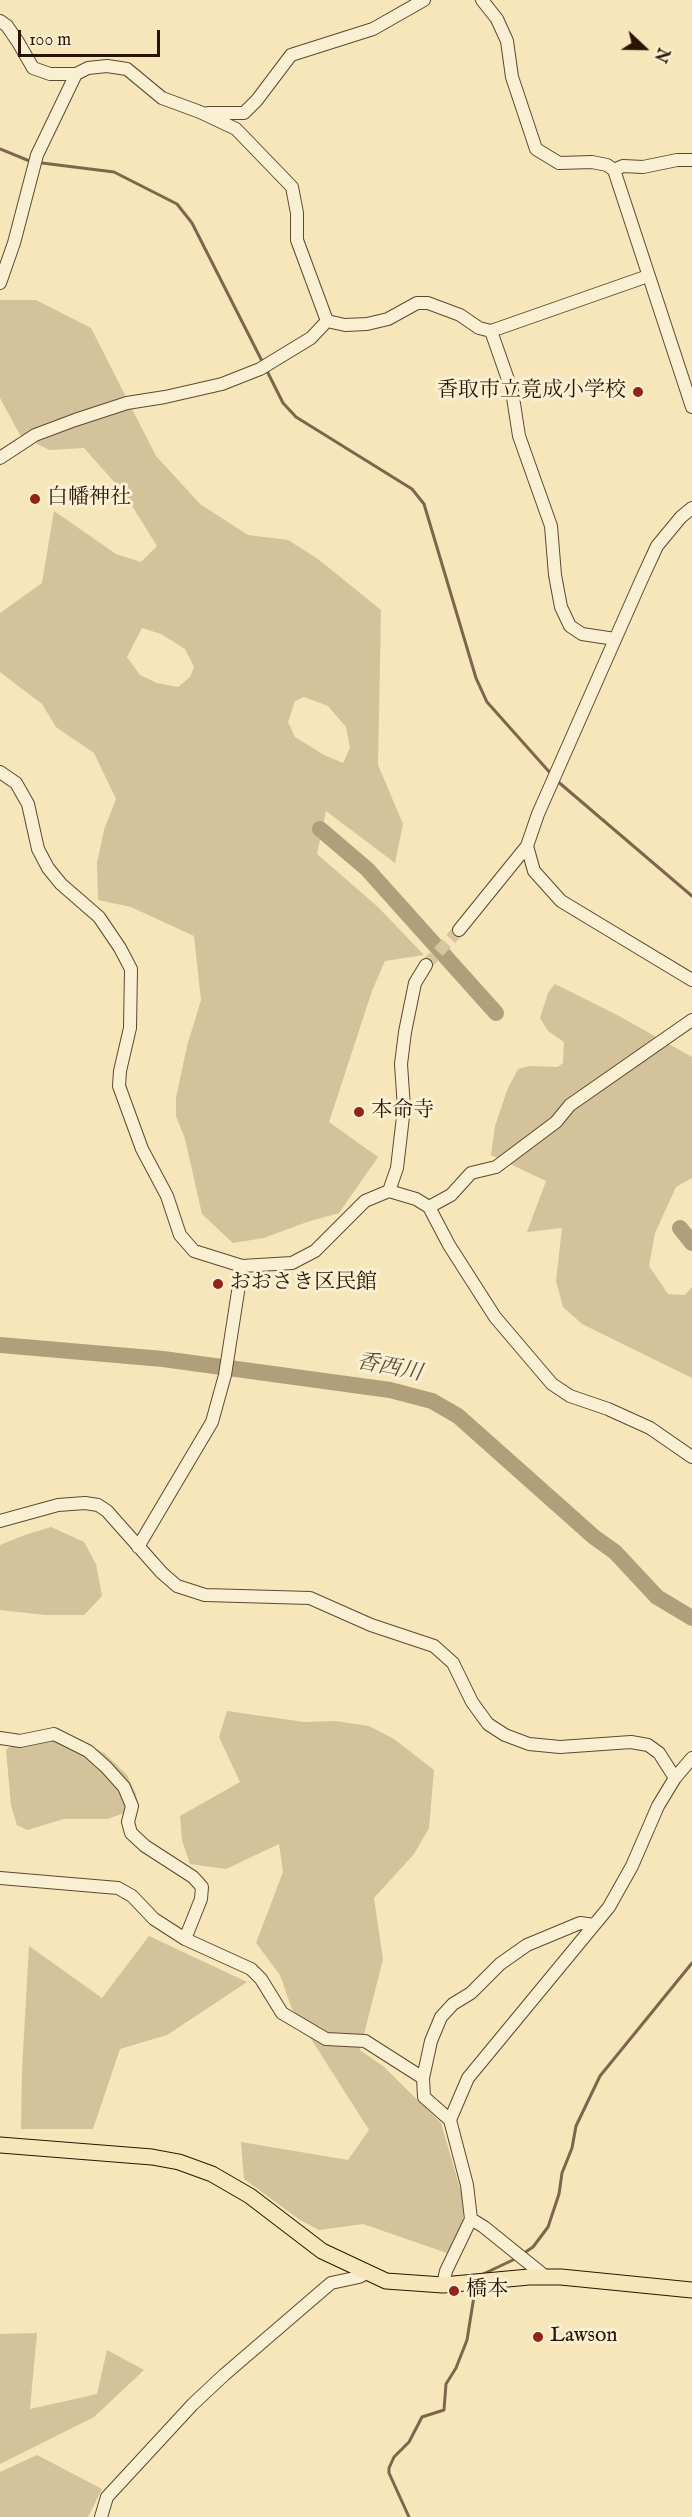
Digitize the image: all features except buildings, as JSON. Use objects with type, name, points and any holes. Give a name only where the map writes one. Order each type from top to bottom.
[{"type":"main road","points":[[0,2145],[152,2157],[190,2166],[212,2174],[250,2196],[322,2251],[386,2281],[443,2285],[546,2277],[692,2290]]},
{"type":"street","points":[[200,112],[244,113],[257,100],[291,55],[373,29],[423,0]]},
{"type":"street","points":[[482,0],[497,19],[507,41],[512,77],[536,150],[559,163],[592,162],[607,165],[614,170],[692,407]]},
{"type":"street","points":[[0,21],[18,42],[33,68],[50,74],[76,74],[88,68],[107,66],[127,69],[162,98],[236,129],[292,187],[297,213],[297,240],[327,321]]},
{"type":"street","points":[[0,283],[14,243],[37,155],[76,74]]},
{"type":"street","points":[[614,170],[623,166],[643,167],[692,160]]},
{"type":"street","points":[[327,321],[345,325],[367,324],[388,319],[417,303],[428,303],[460,315],[479,328],[491,331],[648,276]]},
{"type":"street","points":[[0,458],[35,435],[75,420],[127,403],[222,384],[266,367],[311,338],[327,321]]},
{"type":"street","points":[[491,331],[512,391],[519,436],[551,526],[555,574],[561,608],[570,626],[582,634],[615,639]]},
{"type":"street","points":[[459,930],[527,846],[538,814],[657,546],[681,517],[692,508]]},
{"type":"street","points":[[0,772],[16,783],[27,804],[38,849],[48,868],[61,884],[99,917],[131,969],[130,1028],[120,1071],[119,1086],[142,1149],[167,1196],[180,1235],[194,1251],[243,1266],[292,1263],[315,1251],[365,1201],[389,1191],[416,1199],[429,1207],[448,1245],[495,1317],[552,1384],[570,1396],[609,1409],[650,1428],[692,1457]]},
{"type":"street","points":[[527,846],[534,872],[561,901],[692,980]]},
{"type":"street","points":[[389,1191],[397,1168],[404,1108],[401,1064],[405,1032],[415,983],[426,965]]},
{"type":"street","points":[[429,1207],[451,1195],[471,1173],[496,1167],[556,1122],[570,1105],[692,1020]]},
{"type":"street","points":[[138,1546],[212,1422],[225,1375],[243,1266]]},
{"type":"street","points":[[0,1521],[58,1505],[85,1503],[98,1505],[107,1511],[162,1573],[177,1586],[205,1595],[310,1598],[371,1625],[434,1646],[453,1663],[472,1702],[488,1724],[505,1735],[529,1744],[560,1748],[631,1742],[648,1745],[659,1753],[675,1778]]},
{"type":"street","points":[[0,1738],[20,1741],[54,1734],[88,1751],[106,1767],[124,1787],[132,1806],[128,1822],[131,1833],[145,1846],[193,1877],[202,1887],[201,1899],[184,1939]]},
{"type":"street","points":[[450,2120],[475,2067],[594,1925],[621,1889],[658,1806],[675,1778],[692,1758]]},
{"type":"street","points":[[0,1878],[118,1888],[132,1896],[154,1918],[184,1939],[251,1969],[261,1979],[282,2013],[326,2039],[366,2041],[423,2078]]},
{"type":"street","points":[[443,2285],[446,2271],[471,2219],[467,2185],[450,2120],[424,2097],[423,2078],[430,2041],[441,2017],[453,2004],[471,1993],[500,1964],[527,1945],[580,1923],[594,1925]]},
{"type":"street","points":[[471,2219],[546,2277]]},
{"type":"street","points":[[101,2517],[107,2497],[216,2382],[331,2283],[367,2273]]},
{"type":"shaded area","points":[[0,300],[36,300],[91,328],[156,456],[200,504],[248,535],[288,540],[318,559],[381,610],[378,765],[403,824],[395,863],[326,811],[317,854],[378,907],[424,955],[385,961],[372,991],[329,1122],[378,1157],[339,1213],[264,1238],[233,1243],[202,1214],[185,1139],[176,1116],[176,1098],[187,1046],[201,1000],[194,936],[131,907],[98,900],[97,863],[104,830],[116,799],[94,753],[56,727],[42,704],[0,672],[0,613],[42,583],[54,511],[116,554],[141,562],[157,546],[124,493],[84,448],[49,450],[20,435],[0,398]],"holes":[[[142,628],[161,634],[185,649],[194,667],[190,677],[178,687],[157,683],[140,675],[127,657]],[[304,697],[328,706],[346,727],[350,748],[343,763],[324,755],[295,737],[288,722],[295,701]]]},
{"type":"shaded area","points":[[555,984],[619,1016],[692,1057],[692,1178],[676,1187],[655,1233],[649,1266],[668,1294],[685,1295],[692,1287],[692,1378],[582,1324],[563,1307],[556,1281],[562,1228],[527,1232],[546,1181],[491,1155],[495,1126],[508,1088],[518,1069],[530,1066],[558,1067],[563,1063],[564,1042],[548,1031],[540,1018],[548,993]]},
{"type":"shaded area","points":[[51,1527],[84,1542],[96,1564],[102,1596],[84,1615],[45,1615],[0,1610],[0,1545]]},
{"type":"shaded area","points":[[227,1711],[304,1722],[335,1721],[369,1726],[394,1739],[434,1770],[429,1828],[414,1854],[374,1898],[383,1959],[360,2050],[384,2067],[441,2123],[464,2202],[463,2223],[447,2253],[363,2224],[319,2230],[300,2220],[244,2179],[241,2142],[348,2160],[369,2130],[292,2009],[280,1975],[256,1943],[283,1872],[279,1844],[226,1869],[190,1864],[182,1840],[180,1816],[240,1782],[219,1737]]},
{"type":"shaded area","points":[[68,1734],[104,1753],[127,1775],[136,1794],[139,1808],[107,1819],[64,1819],[27,1830],[17,1825],[11,1805],[6,1750],[23,1736]]},
{"type":"shaded area","points":[[149,1936],[247,1982],[167,2035],[120,2049],[93,2129],[21,2129],[29,1946],[102,1998]]},
{"type":"shaded area","points":[[37,2333],[30,2409],[97,2394],[107,2350],[144,2370],[94,2417],[0,2464],[0,2334]]},
{"type":"shaded area","points":[[37,2455],[102,2489],[88,2517],[0,2517],[0,2472]]},
{"type":"waterway","points":[[0,149],[32,162]]},
{"type":"waterway","points":[[42,163],[114,172],[177,204],[192,223],[263,363]]},
{"type":"waterway","points":[[266,369],[283,403],[296,417],[412,489],[424,504],[476,678],[487,702],[552,775]]},
{"type":"waterway","points":[[556,780],[692,896]]},
{"type":"waterway","points":[[320,829],[367,869],[496,1013]]},
{"type":"waterway","points":[[680,1228],[692,1243]]},
{"type":"waterway","name":"香西川","points":[[0,1345],[163,1359],[390,1390],[432,1401],[458,1416],[594,1537],[615,1552],[657,1597],[692,1618]]},
{"type":"waterway","points":[[524,2253],[533,2247],[548,2227],[559,2194],[562,2173],[572,2148],[576,2126],[600,2076],[692,1963]]},
{"type":"waterway","points":[[479,2276],[515,2259]]},
{"type":"waterway","points":[[409,2517],[389,2473],[389,2468],[394,2457],[409,2442],[422,2417],[444,2410],[446,2384],[456,2368],[467,2340],[475,2290]]},
{"type":"tunnel","points":[[426,965],[459,930]]},
{"type":"place","name":"香取市立竟成小学校","points":[[638,392]]},
{"type":"place","name":"白幡神社","points":[[35,499]]},
{"type":"place","name":"本命寺","points":[[359,1112]]},
{"type":"place","name":"おおさき区民館","points":[[218,1284]]},
{"type":"place","name":"橋本","points":[[454,2291]]},
{"type":"place","name":"Lawson","points":[[538,2337]]}]
